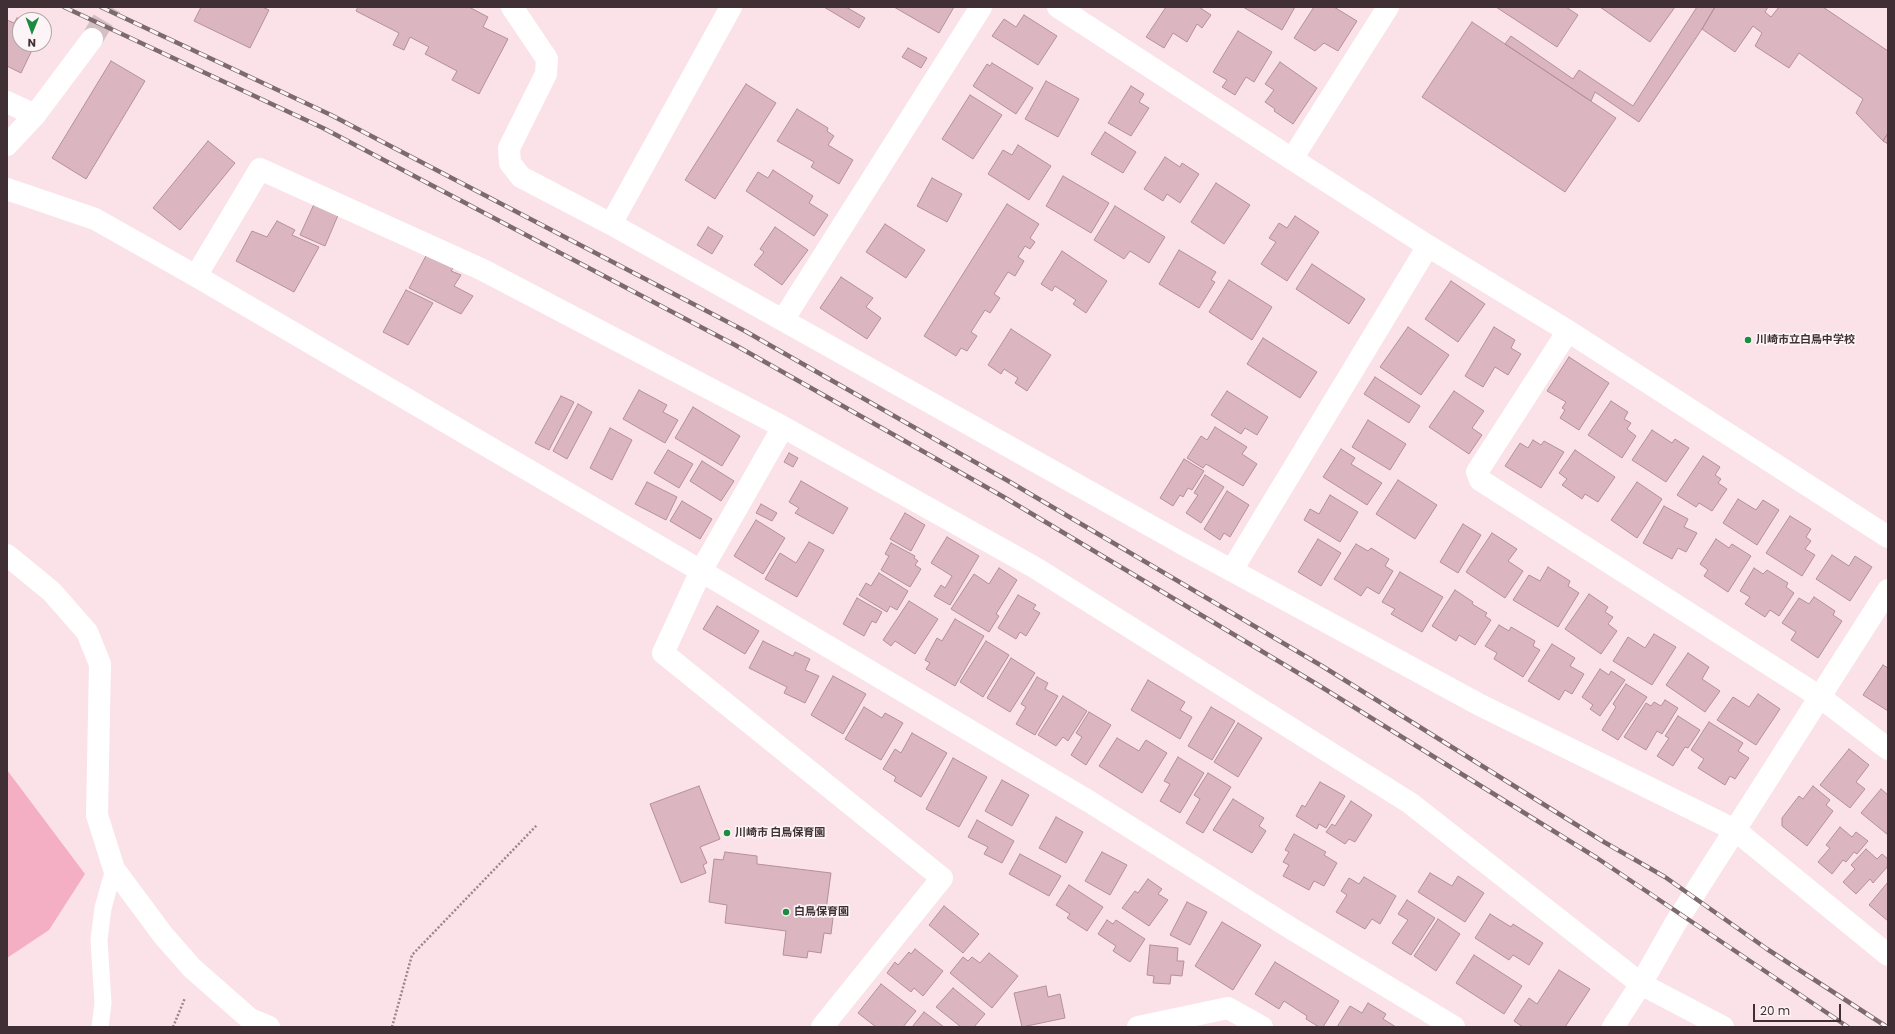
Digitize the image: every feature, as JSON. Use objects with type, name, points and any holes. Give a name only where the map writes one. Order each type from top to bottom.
[{"type":"street","points":[[512,7],[547,59],[546,74],[510,148],[510,163],[521,177],[611,224],[1182,544],[1480,705],[1735,830],[1888,955]]},
{"type":"street","points":[[611,224],[731,7]]},
{"type":"street","points":[[783,320],[981,7]]},
{"type":"street","points":[[1058,7],[1292,160],[1428,246],[1568,331],[1888,537]]},
{"type":"street","points":[[1292,160],[1388,7]]},
{"type":"street","points":[[7,145],[35,114],[92,39]]},
{"type":"street","points":[[7,102],[35,114]]},
{"type":"street","points":[[196,276],[260,169],[483,270],[783,427],[1034,567],[1410,803],[1641,984],[1723,1027]]},
{"type":"street","points":[[7,189],[95,219],[196,276],[701,571],[1090,802],[1292,929],[1454,1027]]},
{"type":"street","points":[[1232,570],[1428,246]]},
{"type":"street","points":[[1568,331],[1477,472],[1480,480],[1820,697],[1888,749]]},
{"type":"street","points":[[783,427],[701,571],[663,654],[942,878],[822,1027]]},
{"type":"street","points":[[7,555],[52,592],[87,632],[100,664],[97,815],[114,869],[163,935],[192,968],[250,1019],[269,1027]]},
{"type":"street","points":[[1613,1027],[1641,984],[1675,924],[1888,590]]},
{"type":"street","points":[[1138,1027],[1228,1008],[1262,1027]]},
{"type":"lane","points":[[100,1027],[103,1003],[99,940],[103,908],[114,869]]},
{"type":"path","points":[[392,1027],[412,955],[537,825]]},
{"type":"shaded area","points":[[7,770],[85,874],[49,930],[7,958]]},
{"type":"building","points":[[201,7],[262,7],[269,10],[250,48],[194,21]]},
{"type":"building","points":[[358,7],[469,7],[488,17],[483,27],[508,39],[479,94],[452,80],[457,71],[425,54],[429,47],[410,37],[404,50],[393,45],[399,33],[356,11]]},
{"type":"building","points":[[824,7],[846,7],[865,18],[859,28]]},
{"type":"building","points":[[894,7],[954,7],[939,33]]},
{"type":"building","points":[[1166,7],[1199,7],[1211,15],[1202,28],[1197,24],[1187,42],[1173,33],[1164,48],[1146,37]]},
{"type":"building","points":[[1243,7],[1295,7],[1282,30]]},
{"type":"building","points":[[1314,7],[1334,7],[1357,21],[1338,51],[1324,43],[1315,51],[1294,38]]},
{"type":"building","points":[[1496,7],[1566,7],[1578,15],[1557,47]]},
{"type":"building","points":[[1600,7],[1675,7],[1650,42]]},
{"type":"building","points":[[1697,7],[1715,7],[1702,29],[1639,122],[1595,92],[1591,101],[1505,44],[1511,36],[1573,79],[1579,70],[1633,106]]},
{"type":"building","points":[[1715,7],[1768,7],[1765,12],[1771,17],[1779,7],[1823,7],[1888,51],[1888,133],[1883,141],[1856,113],[1863,99],[1799,53],[1789,68],[1755,46],[1762,33],[1753,26],[1735,52],[1702,29]]},
{"type":"building","points":[[1024,15],[1057,36],[1038,65],[992,36],[1004,19],[1016,27]]},
{"type":"building","points":[[7,20],[12,22],[12,52],[31,52],[21,73],[7,66]]},
{"type":"building","points":[[1472,22],[1616,118],[1565,192],[1422,97]]},
{"type":"building","points":[[1238,31],[1272,52],[1254,82],[1246,77],[1235,95],[1222,87],[1227,80],[1213,72]]},
{"type":"building","points":[[908,48],[927,58],[921,68],[902,57]]},
{"type":"building","points":[[111,61],[145,81],[86,179],[52,158]]},
{"type":"building","points":[[1280,62],[1317,88],[1293,124],[1274,111],[1275,109],[1265,102],[1274,90],[1265,84]]},
{"type":"building","points":[[992,63],[1033,88],[1016,114],[973,86],[987,64],[990,66]]},
{"type":"building","points":[[1046,81],[1079,99],[1058,137],[1025,119]]},
{"type":"building","points":[[746,84],[776,103],[715,199],[685,180]]},
{"type":"building","points":[[1131,86],[1144,94],[1139,102],[1149,108],[1131,136],[1108,123]]},
{"type":"building","points":[[970,95],[1002,115],[973,159],[942,139]]},
{"type":"building","points":[[797,109],[828,128],[827,131],[834,136],[828,145],[853,160],[839,184],[811,167],[814,162],[777,141]]},
{"type":"building","points":[[1105,132],[1136,152],[1123,173],[1091,154]]},
{"type":"building","points":[[1888,133],[1888,144],[1883,141]]},
{"type":"building","points":[[208,141],[235,163],[180,230],[153,208]]},
{"type":"building","points":[[1018,145],[1051,166],[1029,200],[988,174],[1003,150],[1012,155]]},
{"type":"building","points":[[1165,157],[1180,167],[1182,163],[1199,174],[1180,203],[1167,194],[1163,201],[1144,189]]},
{"type":"building","points":[[773,170],[813,196],[809,203],[828,215],[814,236],[746,191],[758,172],[768,178]]},
{"type":"building","points":[[1063,176],[1109,203],[1091,233],[1046,206]]},
{"type":"building","points":[[932,178],[962,194],[947,222],[917,206]]},
{"type":"building","points":[[1216,183],[1250,205],[1224,244],[1191,222]]},
{"type":"building","points":[[315,202],[339,213],[325,246],[300,235]]},
{"type":"building","points":[[1007,204],[1039,224],[1030,238],[1035,242],[1030,249],[1025,246],[1018,257],[1024,261],[1015,276],[1008,272],[994,294],[1000,298],[990,313],[985,310],[971,332],[977,336],[967,351],[961,348],[956,356],[924,336]]},
{"type":"building","points":[[1115,206],[1165,237],[1149,263],[1130,251],[1124,259],[1094,240]]},
{"type":"building","points":[[1295,216],[1319,232],[1287,281],[1261,264],[1276,242],[1269,238],[1279,223],[1287,228]]},
{"type":"building","points":[[277,221],[295,230],[292,235],[319,247],[294,292],[236,261],[252,231],[267,237]]},
{"type":"building","points":[[885,224],[925,250],[906,278],[866,252]]},
{"type":"building","points":[[708,227],[723,236],[712,254],[697,245]]},
{"type":"building","points":[[775,227],[808,250],[782,285],[754,265],[764,252],[760,249]]},
{"type":"building","points":[[429,250],[457,263],[451,271],[461,275],[454,286],[473,296],[461,314],[409,288]]},
{"type":"building","points":[[1179,250],[1216,272],[1211,280],[1215,282],[1199,308],[1159,284]]},
{"type":"building","points":[[1062,251],[1107,281],[1086,313],[1073,304],[1076,300],[1055,286],[1052,291],[1041,284]]},
{"type":"building","points":[[1312,264],[1365,299],[1349,324],[1296,289]]},
{"type":"building","points":[[841,277],[873,298],[866,307],[881,318],[867,339],[820,308]]},
{"type":"building","points":[[1229,280],[1272,307],[1252,340],[1209,312]]},
{"type":"building","points":[[1451,281],[1485,304],[1458,342],[1425,319]]},
{"type":"building","points":[[406,290],[433,303],[408,345],[383,332]]},
{"type":"building","points":[[1408,327],[1449,355],[1421,395],[1380,367]]},
{"type":"building","points":[[1494,327],[1515,340],[1511,348],[1521,354],[1508,375],[1495,367],[1483,387],[1465,376]]},
{"type":"building","points":[[1011,329],[1051,355],[1027,391],[1015,383],[1018,378],[1004,369],[1001,374],[988,365]]},
{"type":"building","points":[[1263,338],[1317,372],[1300,398],[1247,364]]},
{"type":"building","points":[[1569,357],[1609,383],[1579,430],[1560,418],[1565,410],[1562,408],[1566,402],[1547,391]]},
{"type":"building","points":[[1375,377],[1420,406],[1409,423],[1364,394]]},
{"type":"building","points":[[639,390],[667,405],[663,412],[678,420],[665,443],[623,419]]},
{"type":"building","points":[[1227,391],[1268,417],[1257,435],[1245,428],[1241,434],[1211,415]]},
{"type":"building","points":[[1454,391],[1484,411],[1472,428],[1482,435],[1469,454],[1429,427]]},
{"type":"building","points":[[561,396],[574,402],[549,450],[535,443]]},
{"type":"building","points":[[1611,401],[1628,412],[1624,419],[1631,423],[1627,429],[1636,436],[1622,458],[1588,435]]},
{"type":"building","points":[[578,404],[592,412],[567,459],[553,451]]},
{"type":"building","points":[[693,407],[740,436],[722,466],[675,438]]},
{"type":"building","points":[[1368,420],[1406,444],[1390,470],[1352,447]]},
{"type":"building","points":[[1215,427],[1247,447],[1242,454],[1257,464],[1243,486],[1206,464],[1203,468],[1187,458],[1201,436],[1207,440]]},
{"type":"building","points":[[610,428],[632,440],[612,480],[590,468]]},
{"type":"building","points":[[1652,430],[1672,443],[1675,439],[1689,448],[1666,482],[1632,460]]},
{"type":"building","points":[[1533,440],[1541,445],[1544,441],[1564,452],[1541,488],[1505,466],[1520,443],[1528,448]]},
{"type":"building","points":[[1341,449],[1355,458],[1351,464],[1382,483],[1367,505],[1323,477]]},
{"type":"building","points":[[668,450],[693,464],[679,488],[654,473]]},
{"type":"building","points":[[1575,450],[1615,477],[1598,502],[1585,494],[1582,499],[1562,485],[1567,479],[1559,473]]},
{"type":"building","points":[[789,453],[798,458],[793,467],[784,462]]},
{"type":"building","points":[[1703,456],[1720,467],[1715,475],[1721,479],[1718,483],[1727,489],[1712,511],[1699,503],[1696,507],[1677,495]]},
{"type":"building","points":[[1184,459],[1204,471],[1192,490],[1188,488],[1183,497],[1180,495],[1173,506],[1160,498]]},
{"type":"building","points":[[702,461],[734,481],[721,501],[690,481]]},
{"type":"building","points":[[1205,475],[1224,487],[1201,523],[1186,513],[1198,495],[1194,493]]},
{"type":"building","points":[[1398,480],[1437,505],[1415,539],[1376,514]]},
{"type":"building","points":[[801,481],[848,508],[833,534],[795,513],[799,508],[789,502]]},
{"type":"building","points":[[647,482],[677,497],[666,520],[635,504]]},
{"type":"building","points":[[1637,482],[1662,499],[1637,538],[1611,520]]},
{"type":"building","points":[[1227,491],[1249,505],[1230,537],[1224,533],[1220,540],[1204,529]]},
{"type":"building","points":[[1330,495],[1358,512],[1340,542],[1304,520],[1310,509],[1319,514]]},
{"type":"building","points":[[1738,499],[1756,510],[1763,500],[1779,510],[1757,545],[1723,523]]},
{"type":"building","points":[[682,501],[712,519],[700,539],[670,521]]},
{"type":"building","points":[[761,504],[777,513],[772,521],[756,513]]},
{"type":"building","points":[[1664,506],[1688,519],[1684,527],[1697,533],[1686,552],[1678,548],[1672,559],[1643,543]]},
{"type":"building","points":[[905,513],[925,525],[911,551],[890,539]]},
{"type":"building","points":[[1790,516],[1811,529],[1806,537],[1811,541],[1805,549],[1815,555],[1802,576],[1766,553]]},
{"type":"building","points":[[756,520],[785,538],[763,574],[734,556]]},
{"type":"building","points":[[1463,524],[1481,535],[1458,573],[1440,562]]},
{"type":"building","points":[[1492,533],[1517,549],[1508,561],[1523,571],[1505,598],[1466,572]]},
{"type":"building","points":[[947,537],[979,556],[950,605],[934,596],[941,585],[945,588],[952,576],[931,563]]},
{"type":"building","points":[[1318,539],[1341,553],[1321,586],[1298,572]]},
{"type":"building","points":[[1716,539],[1729,548],[1732,544],[1751,556],[1728,592],[1704,576],[1708,570],[1700,564]]},
{"type":"building","points":[[809,542],[824,550],[797,597],[765,579],[780,553],[796,563]]},
{"type":"building","points":[[891,543],[915,556],[914,558],[918,561],[915,565],[921,569],[910,587],[881,570],[889,556],[885,554]]},
{"type":"building","points":[[1356,544],[1368,551],[1371,548],[1389,559],[1385,566],[1393,571],[1379,594],[1367,587],[1361,596],[1334,579]]},
{"type":"building","points":[[1832,555],[1849,566],[1855,556],[1872,567],[1850,601],[1816,579]]},
{"type":"building","points":[[1548,567],[1570,581],[1568,586],[1579,593],[1558,627],[1513,600],[1529,575],[1540,581]]},
{"type":"building","points":[[999,568],[1017,580],[996,614],[999,616],[989,632],[951,609],[974,574],[989,584]]},
{"type":"building","points":[[1754,568],[1763,574],[1767,570],[1788,583],[1786,587],[1794,593],[1779,616],[1770,610],[1765,617],[1745,604],[1750,597],[1740,591]]},
{"type":"building","points":[[1400,572],[1443,597],[1422,632],[1391,614],[1395,609],[1382,602]]},
{"type":"building","points":[[879,573],[908,591],[897,610],[890,606],[887,612],[859,595],[866,583],[871,586]]},
{"type":"building","points":[[1455,590],[1473,602],[1472,604],[1487,613],[1485,616],[1491,620],[1475,645],[1459,635],[1456,641],[1432,626]]},
{"type":"building","points":[[1589,594],[1608,607],[1605,612],[1613,617],[1608,624],[1617,631],[1601,654],[1565,629]]},
{"type":"building","points":[[1018,595],[1036,605],[1033,609],[1040,613],[1026,636],[1020,632],[1016,639],[998,628]]},
{"type":"building","points":[[1814,597],[1835,611],[1833,615],[1842,621],[1818,658],[1791,640],[1796,632],[1782,623],[1799,598],[1809,604]]},
{"type":"building","points":[[857,598],[882,612],[876,623],[872,621],[864,636],[843,624]]},
{"type":"building","points":[[909,601],[938,619],[915,654],[895,641],[891,646],[883,640]]},
{"type":"building","points":[[717,606],[759,631],[745,654],[703,629]]},
{"type":"building","points":[[955,619],[984,636],[955,686],[926,669],[930,663],[925,660],[937,638],[942,641]]},
{"type":"building","points":[[1499,625],[1509,631],[1511,627],[1535,641],[1533,646],[1540,650],[1523,677],[1494,659],[1497,653],[1485,646]]},
{"type":"building","points":[[1654,634],[1676,647],[1652,685],[1613,661],[1628,637],[1645,648]]},
{"type":"building","points":[[763,641],[793,656],[795,652],[810,659],[805,670],[819,676],[805,703],[784,693],[787,687],[749,668]]},
{"type":"building","points":[[986,641],[1009,655],[983,697],[960,682]]},
{"type":"building","points":[[1552,644],[1575,658],[1570,666],[1584,674],[1572,694],[1565,690],[1559,700],[1528,681]]},
{"type":"building","points":[[1688,653],[1709,667],[1702,679],[1720,691],[1705,712],[1666,685]]},
{"type":"building","points":[[1011,658],[1035,673],[1010,712],[987,698]]},
{"type":"building","points":[[1883,665],[1888,668],[1888,711],[1863,695]]},
{"type":"building","points":[[1600,669],[1609,675],[1611,671],[1625,680],[1600,716],[1590,709],[1593,705],[1582,697]]},
{"type":"building","points":[[833,676],[866,694],[843,734],[811,715]]},
{"type":"building","points":[[1037,677],[1048,683],[1045,689],[1058,696],[1035,735],[1016,724],[1026,707],[1021,704]]},
{"type":"building","points":[[1148,680],[1185,702],[1180,710],[1192,717],[1180,739],[1131,710]]},
{"type":"building","points":[[1626,684],[1647,697],[1618,740],[1602,730],[1616,707],[1613,704]]},
{"type":"building","points":[[1758,694],[1780,709],[1756,745],[1717,720],[1733,697],[1749,707]]},
{"type":"building","points":[[1063,696],[1087,711],[1068,741],[1063,737],[1056,746],[1038,735]]},
{"type":"building","points":[[1665,700],[1678,708],[1662,734],[1657,731],[1646,750],[1624,737],[1646,703],[1651,706],[1654,702],[1661,706]]},
{"type":"building","points":[[864,707],[882,718],[885,713],[903,723],[881,760],[845,739]]},
{"type":"building","points":[[1211,707],[1235,721],[1212,760],[1188,746]]},
{"type":"building","points":[[1089,712],[1111,725],[1086,765],[1071,755],[1082,737],[1076,733]]},
{"type":"building","points":[[1678,716],[1700,730],[1688,748],[1685,747],[1673,766],[1657,756],[1669,738],[1665,736]]},
{"type":"building","points":[[1709,722],[1743,743],[1738,751],[1749,758],[1735,779],[1730,776],[1725,785],[1698,768],[1704,759],[1691,750]]},
{"type":"building","points":[[1238,723],[1262,738],[1238,777],[1214,762]]},
{"type":"building","points":[[912,733],[947,753],[921,797],[894,781],[896,777],[883,769],[895,749],[901,753]]},
{"type":"building","points":[[1117,738],[1139,751],[1146,740],[1167,753],[1142,793],[1099,766]]},
{"type":"building","points":[[1849,749],[1869,765],[1856,782],[1865,789],[1850,808],[1820,785]]},
{"type":"building","points":[[1178,757],[1204,773],[1180,813],[1160,801],[1170,784],[1164,781]]},
{"type":"building","points":[[953,758],[987,777],[959,827],[926,809]]},
{"type":"building","points":[[1208,773],[1231,787],[1203,833],[1186,823],[1200,799],[1194,795]]},
{"type":"building","points":[[1002,780],[1029,795],[1012,826],[985,811]]},
{"type":"building","points":[[1320,782],[1345,796],[1326,828],[1319,824],[1317,829],[1296,816],[1302,805],[1305,807]]},
{"type":"building","points":[[699,786],[720,839],[700,847],[707,863],[703,865],[706,873],[681,883],[650,804]]},
{"type":"building","points":[[1813,786],[1830,800],[1826,805],[1833,811],[1807,846],[1782,826],[1782,818],[1799,796],[1803,799]]},
{"type":"building","points":[[1881,789],[1888,795],[1888,835],[1861,813]]},
{"type":"building","points":[[1233,799],[1264,818],[1259,826],[1266,831],[1252,853],[1213,830]]},
{"type":"building","points":[[1351,801],[1372,815],[1355,842],[1349,839],[1345,844],[1326,832],[1332,824],[1335,826]]},
{"type":"building","points":[[1056,817],[1083,832],[1066,863],[1039,848]]},
{"type":"building","points":[[977,820],[1014,841],[1002,863],[984,854],[988,847],[968,837]]},
{"type":"building","points":[[1840,827],[1852,837],[1856,832],[1868,841],[1857,854],[1854,852],[1846,862],[1843,860],[1832,874],[1818,862],[1830,848],[1826,845]]},
{"type":"building","points":[[1294,834],[1326,852],[1324,855],[1337,863],[1324,886],[1314,881],[1309,890],[1283,876],[1289,865],[1283,862],[1289,852],[1285,850]]},
{"type":"building","points":[[1866,849],[1877,859],[1882,854],[1888,859],[1888,866],[1873,883],[1870,879],[1856,894],[1843,882],[1855,869],[1851,865]]},
{"type":"building","points":[[725,852],[757,856],[757,864],[831,873],[826,910],[834,910],[831,934],[824,933],[821,953],[808,951],[807,958],[783,955],[786,931],[725,923],[727,905],[709,902],[714,859],[723,860]]},
{"type":"building","points":[[1102,852],[1127,865],[1110,895],[1085,881]]},
{"type":"building","points":[[1020,854],[1061,876],[1049,896],[1009,874]]},
{"type":"building","points":[[1430,873],[1452,886],[1458,876],[1484,893],[1465,922],[1418,892]]},
{"type":"building","points":[[1364,877],[1396,896],[1380,924],[1372,919],[1365,929],[1336,912],[1347,895],[1341,891],[1349,878],[1359,884]]},
{"type":"building","points":[[1148,879],[1162,889],[1158,894],[1168,900],[1149,926],[1122,908],[1135,891],[1138,893]]},
{"type":"building","points":[[1888,882],[1888,921],[1869,905]]},
{"type":"building","points":[[1069,885],[1103,907],[1087,931],[1067,918],[1070,914],[1056,905]]},
{"type":"building","points":[[1407,900],[1435,918],[1411,955],[1392,943],[1408,920],[1398,914]]},
{"type":"building","points":[[1187,902],[1207,912],[1190,945],[1170,935]]},
{"type":"building","points":[[944,906],[979,934],[963,953],[929,925]]},
{"type":"building","points":[[1490,914],[1511,927],[1513,924],[1543,943],[1529,965],[1513,955],[1509,960],[1475,938]]},
{"type":"building","points":[[1438,919],[1460,934],[1436,971],[1414,956]]},
{"type":"building","points":[[1107,920],[1113,924],[1116,920],[1145,939],[1130,962],[1113,951],[1116,946],[1098,934]]},
{"type":"building","points":[[1222,922],[1261,945],[1233,990],[1195,966]]},
{"type":"building","points":[[1150,945],[1178,948],[1177,961],[1184,961],[1182,976],[1171,975],[1170,984],[1153,983],[1154,976],[1147,975]]},
{"type":"building","points":[[915,949],[943,971],[923,996],[914,988],[911,992],[887,973],[895,962],[898,965],[909,952],[911,954]]},
{"type":"building","points":[[989,953],[1018,976],[992,1008],[950,973],[963,957],[968,961],[972,957],[980,963]]},
{"type":"building","points":[[1474,955],[1522,986],[1504,1014],[1456,983]]},
{"type":"building","points":[[1275,962],[1339,1001],[1323,1027],[1319,1027],[1306,1019],[1307,1016],[1284,1001],[1279,1009],[1255,994]]},
{"type":"building","points":[[1559,970],[1590,989],[1565,1027],[1523,1027],[1514,1021],[1529,998],[1537,1004]]},
{"type":"building","points":[[881,984],[916,1011],[903,1027],[876,1027],[858,1013]]},
{"type":"building","points":[[1046,986],[1048,997],[1060,994],[1065,1018],[1022,1027],[1014,993]]},
{"type":"building","points":[[953,988],[985,1014],[974,1027],[961,1027],[936,1007]]},
{"type":"building","points":[[1368,1003],[1386,1014],[1383,1019],[1396,1027],[1337,1027],[1350,1006],[1362,1013]]},
{"type":"building","points":[[924,1012],[944,1027],[912,1027]]},
{"type":"tunnel","points":[[92,39],[111,7]]},
{"type":"railway","points":[[64,7],[323,128],[735,345],[1002,496],[1315,683],[1597,858],[1848,1027]]},
{"type":"railway","points":[[101,7],[331,115],[745,331],[1010,482],[1322,666],[1604,842],[1665,877],[1767,949],[1887,1027]]},
{"type":"place","name":"川崎市立白鳥中学校","points":[[1748,340]]},
{"type":"place","name":"川崎市 白鳥保育園","points":[[727,833]]},
{"type":"place","name":"白鳥保育園","points":[[786,912]]}]
